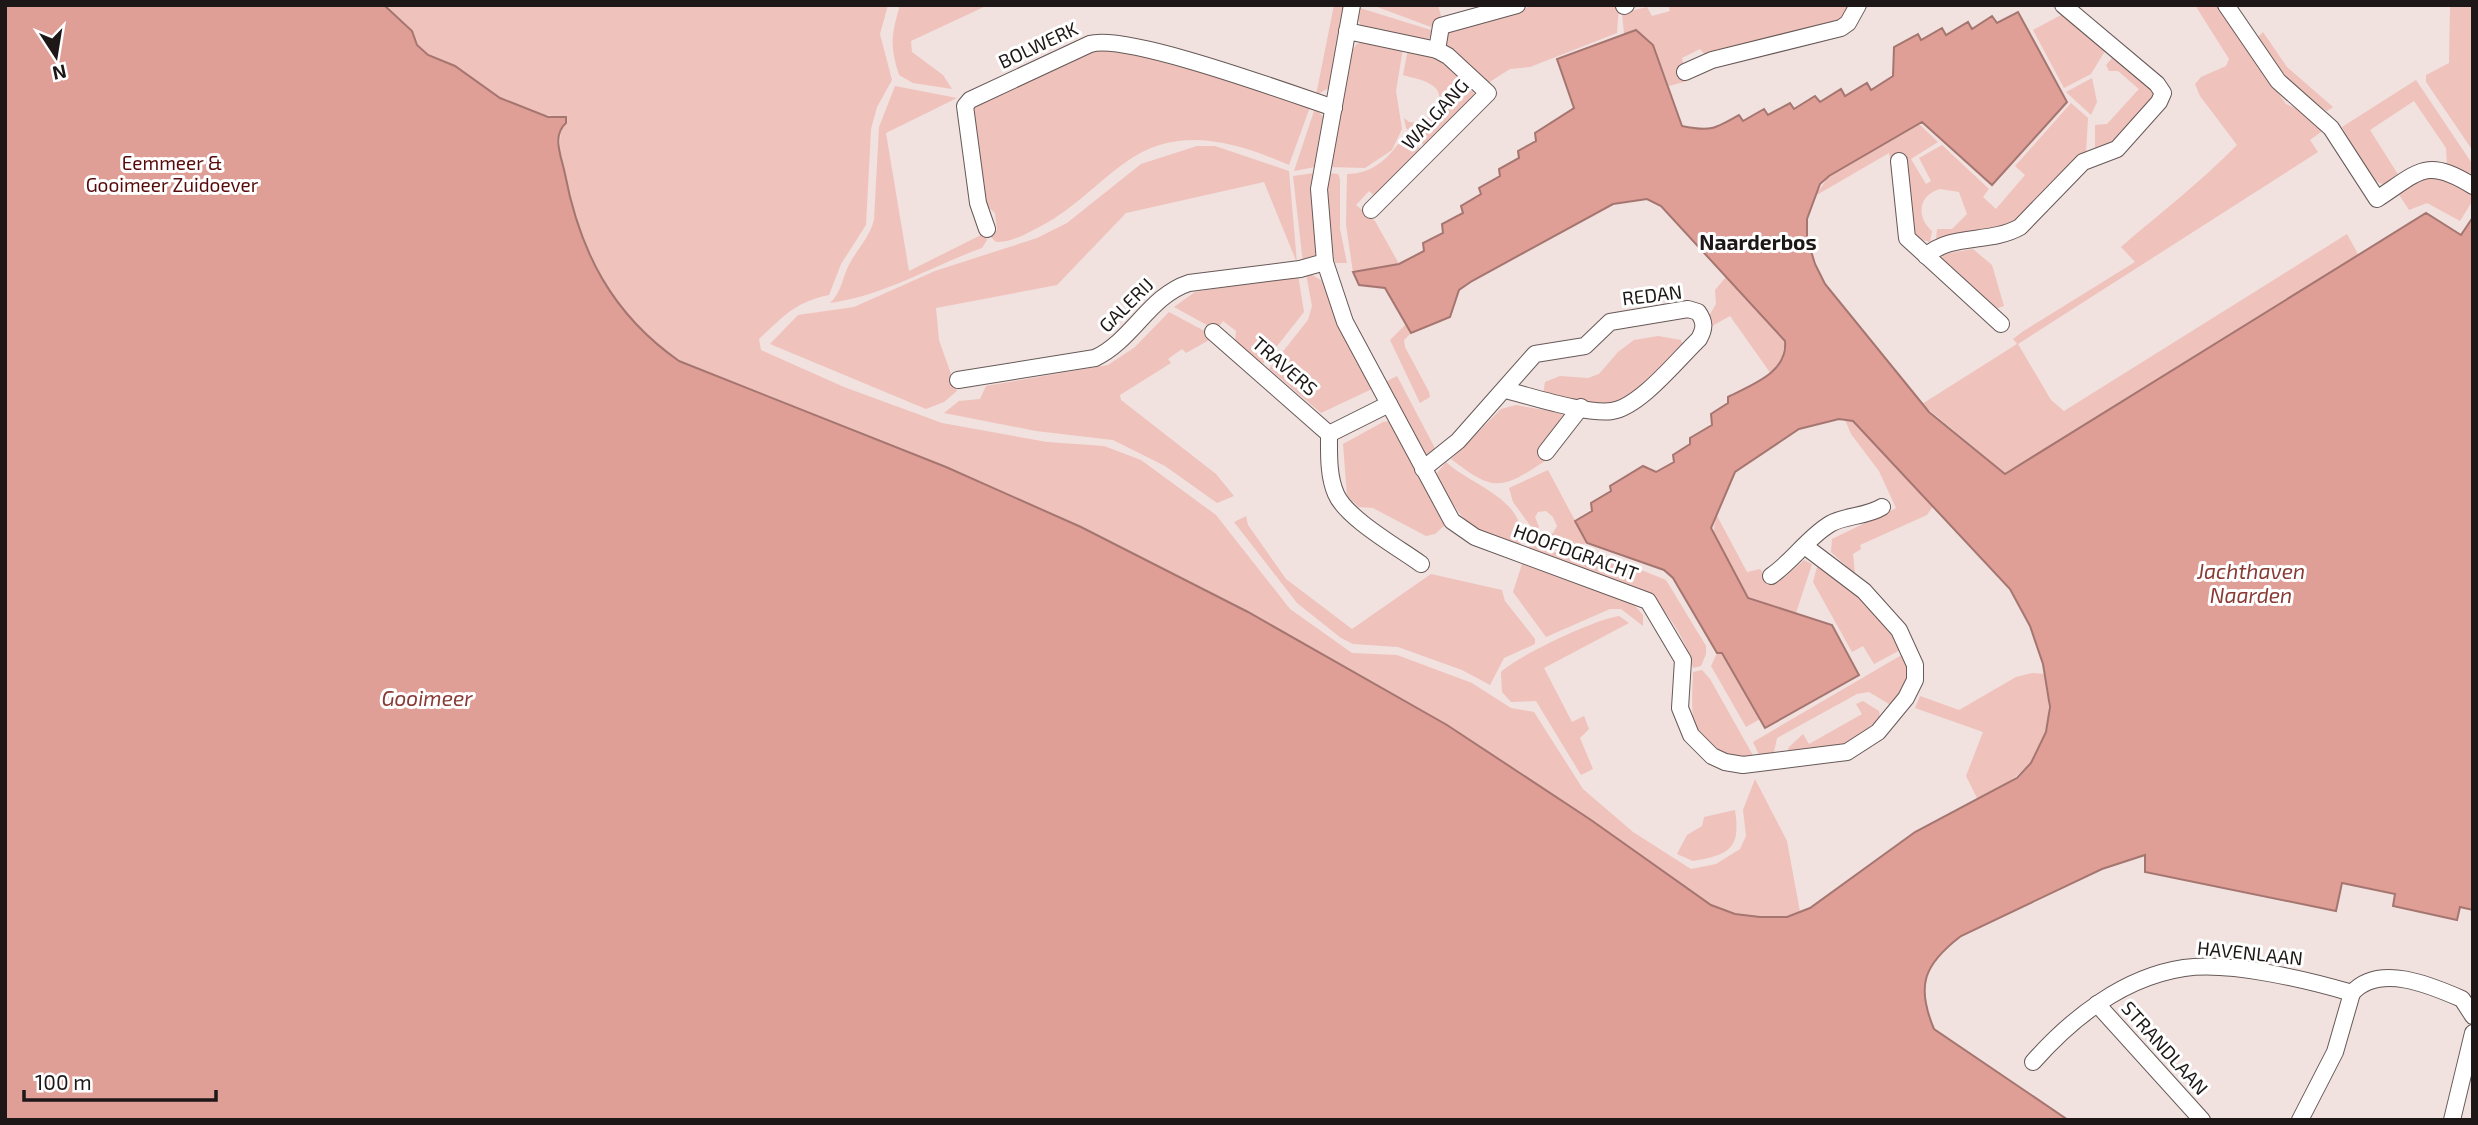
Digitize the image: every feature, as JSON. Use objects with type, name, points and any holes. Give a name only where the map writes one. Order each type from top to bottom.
[{"type":"street","name":"HOOFDGRACHT","points":[[1352,5],[1320,189],[1325,262],[1345,322],[1452,521],[1462,530],[1648,601],[1683,660],[1680,708],[1685,723],[1700,746],[1725,762],[1768,764],[1847,752],[1878,732],[1906,698],[1915,680],[1915,665],[1899,629],[1864,591],[1806,547]]},
{"type":"street","points":[[1437,50],[1441,26],[1517,5]]},
{"type":"street","points":[[1685,72],[1712,60],[1841,28],[1858,5]]},
{"type":"street","points":[[1926,256],[1938,245],[2008,233],[2020,227],[2083,162],[2117,149],[2160,102],[2163,93],[2157,84],[2063,5]]},
{"type":"street","points":[[2226,5],[2278,81],[2331,128],[2377,199],[2429,169],[2448,171],[2473,186]]},
{"type":"street","name":"WALGANG","points":[[1347,31],[1437,50],[1448,56],[1488,93],[1371,210]]},
{"type":"street","name":"BOLWERK","points":[[987,229],[978,202],[965,106],[970,100],[1090,44],[1110,41],[1224,72],[1334,108]]},
{"type":"street","points":[[1899,161],[1907,238],[2001,324]]},
{"type":"street","name":"GALERIJ","points":[[958,380],[1095,358],[1111,351],[1172,289],[1189,283],[1300,269],[1325,262]]},
{"type":"street","name":"REDAN","points":[[1423,469],[1458,441],[1535,354],[1585,345],[1609,322],[1688,309],[1698,312],[1703,319],[1704,329],[1699,339],[1630,405],[1612,411],[1504,390]]},
{"type":"street","name":"TRAVERS","points":[[1213,332],[1329,434]]},
{"type":"street","points":[[1389,404],[1329,434],[1331,480],[1336,496],[1346,509],[1421,564]]},
{"type":"street","points":[[1546,452],[1581,407]]},
{"type":"street","points":[[1771,576],[1806,547],[1816,534],[1833,522],[1870,514],[1882,507]]},
{"type":"street","name":"HAVENLAAN","points":[[2032,1062],[2054,1037],[2097,1004],[2152,976],[2186,968],[2240,970],[2304,979],[2352,993]]},
{"type":"street","points":[[2300,1120],[2335,1052],[2352,993],[2362,983],[2389,977],[2462,999],[2473,1016]]},
{"type":"street","name":"STRANDLAAN","points":[[2097,1004],[2202,1120]]},
{"type":"street","points":[[2452,1120],[2473,1033]]},
{"type":"shaded area","points":[[5,5],[888,5],[880,34],[892,80],[877,107],[871,129],[866,225],[841,264],[829,295],[807,302],[783,317],[759,339],[761,350],[844,387],[942,423],[1047,442],[1104,446],[1141,460],[1216,515],[1290,609],[1352,653],[1397,655],[1472,683],[1511,708],[1534,712],[1583,789],[1633,832],[1691,869],[1716,864],[1740,849],[1746,836],[1743,810],[1755,779],[1787,841],[1800,912],[1787,917],[1760,917],[1735,914],[1711,905],[1591,820],[1447,725],[1248,612],[1081,527],[946,467],[679,361],[655,344],[632,320],[603,281],[578,231],[559,155],[562,116],[528,111],[476,81]]},
{"type":"shaded area","points":[[900,5],[988,5],[911,41],[912,52],[943,75],[952,89],[913,83],[899,75],[893,40]]},
{"type":"shaded area","points":[[1334,5],[1344,5],[1329,88],[1316,95]]},
{"type":"shaded area","points":[[1372,5],[1438,5],[1441,16],[1431,27]]},
{"type":"shaded area","points":[[1537,5],[1619,5],[1617,33],[1530,67],[1510,69],[1488,83],[1446,45],[1446,36],[1454,28]]},
{"type":"shaded area","points":[[1668,5],[1852,5],[1842,21],[1706,56],[1700,49],[1682,58],[1687,81],[1669,86],[1653,45],[1636,30],[1624,34],[1622,13],[1647,7],[1652,16],[1670,11]]},
{"type":"shaded area","points":[[2195,5],[2216,5],[2286,104],[2307,114],[2319,126],[2321,132],[2310,140],[2318,152],[2018,344],[2051,400],[2064,411],[2347,234],[2359,256],[2006,474],[1922,404],[2017,344],[2013,339],[2022,332],[2135,262],[2121,247],[2195,185],[2237,145],[2200,96],[2195,84],[2201,77],[2226,66],[2229,59]]},
{"type":"shaded area","points":[[2450,5],[2473,5],[2473,151],[2426,82],[2426,75],[2449,63]]},
{"type":"shaded area","points":[[1360,8],[1434,31],[1428,40],[1417,42],[1361,26],[1357,17]]},
{"type":"shaded area","points":[[2063,14],[2105,51],[2091,74],[2064,88],[2033,30]]},
{"type":"shaded area","points":[[2263,32],[2287,67],[2333,107],[2327,111],[2316,104],[2288,78],[2257,38]]},
{"type":"shaded area","points":[[1363,42],[1403,48],[1396,91],[1402,129],[1392,150],[1365,168],[1329,167],[1347,57],[1357,44]]},
{"type":"shaded area","points":[[1107,47],[1255,87],[1310,107],[1289,165],[1228,144],[1186,140],[1166,143],[1146,150],[1126,162],[1053,219],[1019,237],[996,242],[991,237],[997,230],[995,213],[983,203],[970,113],[974,104],[1085,53]]},
{"type":"shaded area","points":[[1408,49],[1438,55],[1474,93],[1475,98],[1427,148],[1406,128],[1404,118],[1409,122],[1420,123],[1425,120],[1437,105],[1439,93],[1427,82],[1403,75]]},
{"type":"shaded area","points":[[2113,57],[2154,92],[2155,97],[2113,145],[2095,149],[2095,125],[2107,124],[2139,89],[2118,71],[2109,71],[2106,65]]},
{"type":"shaded area","points":[[2092,78],[2097,102],[2091,115],[2066,92]]},
{"type":"shaded area","points":[[2416,80],[2473,165],[2470,175],[2447,164],[2446,148],[2414,101],[2370,130],[2399,176],[2384,185],[2372,179],[2342,127]]},
{"type":"shaded area","points":[[895,86],[957,98],[886,133],[909,271],[985,233],[987,240],[982,248],[888,287],[830,303],[874,220],[879,127]]},
{"type":"shaded area","points":[[2071,103],[2088,118],[2086,152],[2018,224],[1936,241],[1937,229],[1952,229],[1967,214],[1959,192],[1940,189],[1927,196],[1922,207],[1923,219],[1932,231],[1930,242],[1915,238],[1902,156],[1890,158],[1889,153],[1815,196],[1829,176],[1918,123],[1938,142],[1911,159],[1926,184],[1931,181],[1919,158],[1942,145],[1989,189],[1983,197],[1996,209],[2025,175],[2015,166]]},
{"type":"shaded area","points":[[1315,108],[1323,117],[1315,167],[1294,171]]},
{"type":"shaded area","points":[[1406,132],[1422,151],[1376,197],[1369,191],[1356,205],[1375,221],[1399,264],[1353,272],[1346,225],[1347,174],[1366,171],[1382,162]]},
{"type":"shaded area","points":[[1197,146],[1215,146],[1289,171],[1297,263],[1264,182],[1126,213],[1057,285],[936,308],[939,340],[957,391],[944,402],[926,409],[770,344],[798,315],[854,307],[935,271],[1037,238],[1067,223],[1141,164]]},
{"type":"shaded area","points":[[1315,173],[1317,252],[1315,258],[1303,263],[1293,176]]},
{"type":"shaded area","points":[[1328,173],[1338,174],[1340,179],[1340,229],[1347,263],[1335,263],[1328,218]]},
{"type":"shaded area","points":[[2433,174],[2473,192],[2473,200],[2460,221],[2427,203],[2409,210],[2398,193]]},
{"type":"shaded area","points":[[1973,249],[1992,265],[2004,306],[1995,309],[1946,267],[1948,265],[1942,258],[1944,254]]},
{"type":"shaded area","points":[[1309,273],[1324,282],[1374,388],[1321,413],[1269,369],[1308,320],[1312,306],[1306,274]]},
{"type":"shaded area","points":[[1298,275],[1304,312],[1263,364],[1235,341],[1236,331],[1223,321],[1216,330],[1174,307],[1195,292]]},
{"type":"shaded area","points":[[1726,277],[1785,341],[1781,361],[1771,374],[1730,316],[1712,326],[1709,316],[1716,304],[1715,290]]},
{"type":"shaded area","points":[[1169,312],[1212,335],[1211,339],[1186,353],[1182,349],[1168,359],[1171,363],[1120,395],[1121,400],[1216,474],[1234,496],[1217,503],[1165,466],[1113,440],[1036,431],[944,413],[959,401],[980,399],[986,386],[1108,365],[1135,347]]},
{"type":"shaded area","points":[[1406,324],[1411,333],[1404,340],[1405,347],[1430,397],[1420,403],[1390,340]]},
{"type":"shaded area","points":[[1658,336],[1681,340],[1683,347],[1629,399],[1608,407],[1543,395],[1545,382],[1560,376],[1588,378],[1599,374],[1618,352],[1634,340]]},
{"type":"shaded area","points":[[1397,376],[1438,454],[1428,456],[1420,451],[1385,382]]},
{"type":"shaded area","points":[[1516,405],[1561,413],[1565,419],[1539,454],[1545,461],[1518,478],[1498,483],[1478,477],[1451,459],[1501,409]]},
{"type":"shaded area","points":[[1845,420],[1853,421],[1933,506],[1927,515],[1860,545],[1861,549],[1853,554],[1855,574],[1831,552],[1832,539],[1896,508],[1879,471],[1851,434]]},
{"type":"shaded area","points":[[1391,421],[1447,523],[1435,534],[1426,536],[1373,508],[1359,507],[1347,496],[1343,444],[1383,422]]},
{"type":"shaded area","points":[[1446,462],[1509,506],[1517,518],[1521,532],[1520,548],[1479,530],[1457,510],[1440,483],[1437,473]]},
{"type":"shaded area","points":[[1548,470],[1587,543],[1563,550],[1543,541],[1544,535],[1553,533],[1557,526],[1553,517],[1546,511],[1538,512],[1535,517],[1539,527],[1535,532],[1513,502],[1509,488]]},
{"type":"shaded area","points":[[1716,514],[1747,572],[1760,569],[1771,583],[1784,578],[1804,560],[1812,564],[1796,613],[1748,598],[1713,534]]},
{"type":"shaded area","points":[[1246,516],[1248,525],[1286,579],[1352,629],[1431,574],[1502,590],[1505,601],[1535,639],[1535,644],[1504,658],[1490,685],[1462,670],[1398,647],[1353,644],[1341,638],[1297,603],[1234,522]]},
{"type":"shaded area","points":[[1534,542],[1563,556],[1592,550],[1666,580],[1706,646],[1701,666],[1693,668],[1675,626],[1645,592],[1528,551],[1530,543]]},
{"type":"shaded area","points":[[1522,564],[1633,604],[1643,615],[1643,626],[1621,609],[1610,609],[1546,637],[1513,592]]},
{"type":"shaded area","points":[[1817,567],[1865,603],[1904,648],[1874,664],[1863,646],[1852,652],[1813,582]]},
{"type":"shaded area","points":[[1619,616],[1629,623],[1544,668],[1572,722],[1584,716],[1589,729],[1580,738],[1593,769],[1581,775],[1536,701],[1511,702],[1502,692],[1501,672],[1557,639]]},
{"type":"shaded area","points":[[1722,652],[1760,719],[1746,727],[1711,666],[1717,653]]},
{"type":"shaded area","points":[[1905,653],[1906,680],[1895,703],[1889,704],[1869,692],[1857,694],[1777,738],[1774,752],[1761,759],[1753,742]]},
{"type":"shaded area","points":[[1702,670],[1710,679],[1755,759],[1717,750],[1705,743],[1698,734],[1692,709],[1693,672]]},
{"type":"shaded area","points":[[2032,673],[2045,674],[2048,718],[2045,736],[2029,764],[2015,777],[1978,800],[1966,776],[1983,732],[1915,708],[1920,696],[1959,710],[2016,677]]},
{"type":"shaded area","points":[[1863,701],[1879,711],[1880,717],[1848,747],[1789,754],[1788,748],[1803,734],[1809,744],[1862,714],[1856,704]]},
{"type":"shaded area","points":[[1735,810],[1736,833],[1730,848],[1716,856],[1693,861],[1677,854],[1687,835],[1702,826],[1704,817]]},
{"type":"water","name":"Gooimeer","points":[[5,5],[384,5],[412,31],[417,45],[428,55],[455,66],[500,98],[548,117],[566,117],[566,123],[559,134],[559,147],[571,203],[590,255],[617,302],[655,343],[679,361],[946,467],[1081,527],[1248,612],[1447,725],[1591,820],[1711,905],[1735,914],[1760,917],[1787,917],[1810,908],[1915,832],[2017,778],[2031,763],[2046,732],[2050,707],[2043,664],[2030,626],[2010,589],[1853,421],[1839,419],[1799,429],[1735,472],[1711,528],[1748,598],[1832,625],[1859,675],[1765,728],[1722,653],[1717,653],[1673,578],[1664,570],[1587,543],[1575,521],[1592,511],[1591,503],[1611,491],[1610,486],[1643,466],[1656,472],[1674,462],[1673,455],[1690,444],[1690,438],[1712,425],[1711,414],[1728,403],[1728,397],[1774,370],[1781,362],[1785,341],[1661,206],[1647,199],[1613,204],[1472,281],[1459,290],[1450,317],[1411,333],[1385,288],[1359,285],[1353,272],[1399,264],[1424,251],[1423,243],[1443,233],[1442,224],[1463,213],[1461,206],[1481,194],[1479,188],[1500,176],[1499,169],[1519,158],[1518,151],[1536,141],[1535,133],[1574,108],[1557,59],[1636,30],[1653,45],[1682,126],[1706,129],[1739,115],[1743,121],[1764,109],[1768,115],[1790,103],[1794,109],[1815,96],[1820,102],[1841,89],[1845,96],[1867,83],[1871,90],[1893,76],[1894,47],[1918,34],[1921,40],[1942,28],[1946,35],[1968,22],[1972,29],[1992,16],[1997,23],[2018,12],[2067,102],[1992,185],[1922,122],[1829,176],[1820,184],[1807,219],[1807,238],[1825,284],[1929,412],[2005,474],[2426,213],[2461,235],[2473,217],[2473,910],[2460,907],[2457,920],[2393,906],[2395,894],[2342,883],[2336,911],[2145,872],[2145,855],[2102,869],[1961,936],[1938,957],[1926,977],[1925,1000],[1934,1029],[2068,1120],[5,1120]]},
{"type":"district","name":"Naarderbos","points":[[1758,243]]},
{"type":"park label","name":"Eemmeer & Gooimeer Zuidoever","points":[[172,174]]},
{"type":"water label","name":"Jachthaven Naarden","points":[[2251,584]]}]
